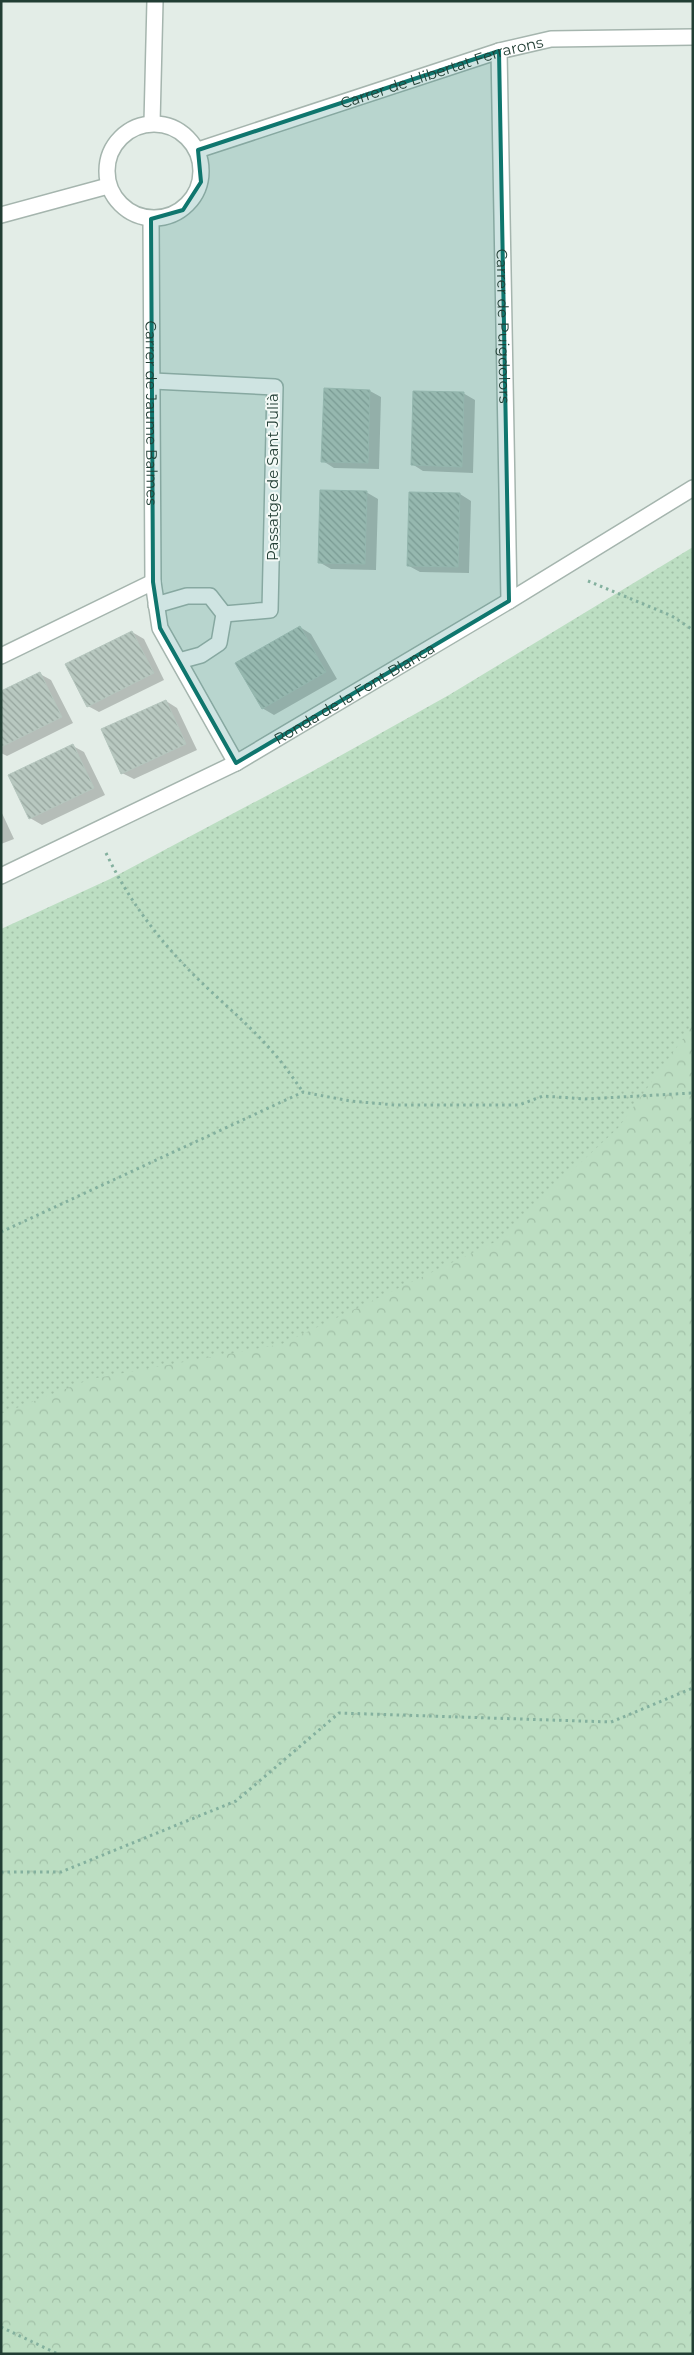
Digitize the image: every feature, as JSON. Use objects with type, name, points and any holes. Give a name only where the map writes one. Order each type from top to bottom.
[{"type":"street","points":[[152,123],[155,1]]},
{"type":"street","name":"Carrer de Llibertat Ferrarons","points":[[198,150],[499,51],[551,39],[693,37]]},
{"type":"street","name":"Carrer de Puigdolors","points":[[499,51],[509,601]]},
{"type":"street","points":[[152,123],[179,129],[198,150],[201,182],[183,210],[152,220],[125,209],[108,186],[108,156],[125,133],[152,123]]},
{"type":"street","points":[[1,215],[108,186]]},
{"type":"street","name":"Carrer de Jaume Balmes","points":[[152,220],[153,582],[156,605],[160,628],[236,763]]},
{"type":"street","name":"Passatge de Sant Julià","points":[[153,381],[274,387],[270,610],[224,614]]},
{"type":"street","name":"Ronda de la Font Blanca","points":[[1,876],[236,763],[509,601],[693,488]]},
{"type":"street","points":[[1,656],[153,582]]},
{"type":"street","points":[[156,605],[187,596],[210,596],[224,614],[219,643],[201,655],[179,661]]},
{"type":"path","points":[[560,570],[672,616],[693,630]]},
{"type":"path","points":[[95,830],[121,884],[152,928],[190,971],[233,1010],[272,1050],[303,1092]]},
{"type":"path","points":[[1,1232],[303,1092],[350,1101],[395,1105],[520,1105],[543,1096],[585,1098],[693,1093]]},
{"type":"path","points":[[1,1872],[61,1872],[236,1801],[339,1713],[611,1722],[693,1688]]},
{"type":"path","points":[[1,2326],[58,2354]]},
{"type":"highlighted area","points":[[499,51],[509,601],[236,763],[160,628],[153,582],[151,219],[183,210],[201,182],[198,150]]},
{"type":"green space","points":[[693,547],[693,2354],[1,2354],[1,929],[110,879],[313,771],[449,695]]},
{"type":"green space","points":[[693,1025],[693,2354],[1,2354],[1,1414],[91,1379],[282,1344],[495,1242],[618,1128]]},
{"type":"building","points":[[324,388],[370,390],[368,463],[321,462]]},
{"type":"building","points":[[413,391],[464,392],[462,467],[411,465]]},
{"type":"building","points":[[320,490],[367,491],[365,564],[318,563]]},
{"type":"building","points":[[409,492],[460,493],[458,567],[407,566]]},
{"type":"building","points":[[300,626],[326,672],[262,709],[235,663]]},
{"type":"building","points":[[132,631],[154,673],[87,707],[65,664]]},
{"type":"building","points":[[40,672],[62,717],[1,747],[1,691]]},
{"type":"building","points":[[166,700],[186,744],[121,774],[101,729]]},
{"type":"building","points":[[73,744],[94,788],[29,819],[8,775]]}]
